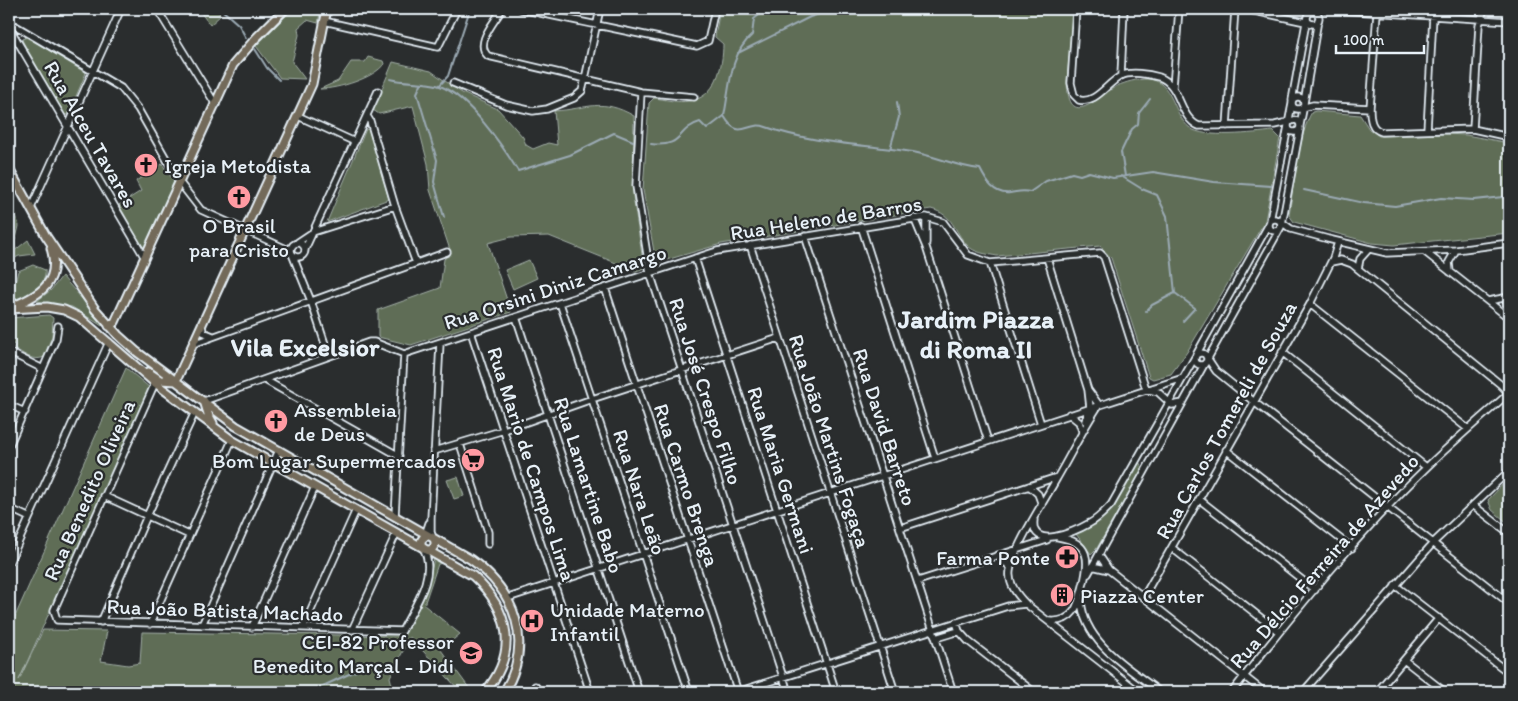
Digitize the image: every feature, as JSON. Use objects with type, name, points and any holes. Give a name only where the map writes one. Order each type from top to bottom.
[{"type":"main road","points":[[109,326],[115,322],[240,56],[284,9]]},
{"type":"main road","points":[[178,380],[312,84],[327,9]]},
{"type":"main road","points":[[9,168],[46,236],[94,309],[137,352],[178,380],[236,426],[395,516],[423,534],[434,538],[491,575],[508,598],[514,615],[520,648],[515,669],[504,692]]},
{"type":"main road","points":[[9,309],[34,297],[50,281],[54,272],[54,261],[46,236]]},
{"type":"main road","points":[[9,309],[47,307],[64,310],[80,317],[155,383],[232,440],[396,534],[458,567],[496,598],[502,600],[508,598]]},
{"type":"main road","points":[[118,350],[155,378],[164,381],[178,380]]},
{"type":"main road","points":[[204,401],[208,414],[216,428]]},
{"type":"main road","points":[[423,534],[424,548]]},
{"type":"main road","points":[[424,548],[434,546],[434,538]]},
{"type":"main road","points":[[486,692],[498,678],[507,648],[507,633],[503,619],[488,591]]},
{"type":"street","points":[[31,208],[121,9]]},
{"type":"street","points":[[156,9],[216,105]]},
{"type":"street","points":[[324,21],[438,47],[457,9]]},
{"type":"street","points":[[502,9],[483,41],[484,52],[491,58],[641,92],[694,97]]},
{"type":"street","points":[[521,9],[697,46],[703,45],[708,41],[715,9]]},
{"type":"street","points":[[453,83],[506,105],[533,111],[547,109],[574,98],[582,91],[600,9]]},
{"type":"street","points":[[1076,9],[1071,83],[1074,95],[1082,101],[1091,99],[1121,75],[1132,74],[1159,77],[1173,87],[1194,124],[1204,127],[1289,126],[1297,121],[1300,128]]},
{"type":"street","points":[[1121,75],[1124,9]]},
{"type":"street","points":[[1173,87],[1179,9]]},
{"type":"street","points":[[1227,126],[1235,9]]},
{"type":"street","points":[[1244,9],[1306,16],[1315,23],[1324,12],[1331,9]]},
{"type":"street","points":[[1086,578],[1280,226],[1300,128],[1320,9]]},
{"type":"street","points":[[1325,9],[1509,20]]},
{"type":"street","points":[[1473,129],[1481,19],[1484,9]]},
{"type":"street","points":[[1306,16],[1314,12],[1319,19]]},
{"type":"street","points":[[1376,12],[1370,108],[1371,123],[1375,129],[1382,132],[1473,129],[1509,137]]},
{"type":"street","points":[[918,581],[998,554],[1057,537],[1090,523],[1111,505],[1270,223],[1289,126],[1306,16]]},
{"type":"street","points":[[1304,34],[1306,16]]},
{"type":"street","points":[[1427,130],[1433,16]]},
{"type":"street","points":[[9,22],[121,88],[138,109],[180,183],[201,210],[245,230],[296,257],[304,252]]},
{"type":"street","name":"Rua Alceu Tavares","points":[[9,27],[145,258]]},
{"type":"street","points":[[301,273],[304,252],[378,91]]},
{"type":"street","name":"Rua José Crespo Filho","points":[[641,92],[636,186],[650,273],[788,692]]},
{"type":"street","points":[[1292,101],[1298,96],[1303,104]]},
{"type":"street","points":[[1292,101],[1294,108],[1303,104],[1370,108]]},
{"type":"street","points":[[298,116],[355,142]]},
{"type":"street","points":[[367,116],[395,206],[416,263]]},
{"type":"street","points":[[1289,126],[1296,132],[1300,128]]},
{"type":"street","points":[[25,197],[29,199],[37,197]]},
{"type":"street","points":[[330,356],[301,273],[291,253],[292,245],[313,232],[395,206]]},
{"type":"street","points":[[926,217],[926,248]]},
{"type":"street","name":"Rua Heleno de Barros","points":[[717,250],[926,217],[943,222],[968,255],[990,264],[1100,253],[1104,256],[1146,388]]},
{"type":"street","points":[[914,218],[926,248],[988,441]]},
{"type":"street","points":[[1270,223],[1275,219],[1280,226]]},
{"type":"street","points":[[1270,223],[1272,230],[1280,226],[1292,228],[1328,240],[1387,253],[1456,250],[1509,243]]},
{"type":"street","points":[[862,226],[935,458]]},
{"type":"street","name":"Rua David Barreto","points":[[805,236],[954,692]]},
{"type":"street","points":[[1328,240],[1332,248],[1332,260],[1347,262],[1358,269],[1509,393]]},
{"type":"street","points":[[298,242],[302,244],[304,252]]},
{"type":"street","name":"Rua Carlos Tomereli de Souza","points":[[1144,596],[1200,500],[1253,401],[1310,304],[1332,260],[1338,242]]},
{"type":"street","name":"Rua João Martins Fogaça","points":[[750,245],[894,692]]},
{"type":"street","name":"Rua Orsini Diniz Camargo","points":[[404,354],[717,250]]},
{"type":"street","points":[[1358,269],[1360,259],[1368,250]]},
{"type":"street","points":[[1450,272],[1449,262],[1456,250]]},
{"type":"street","points":[[193,344],[447,252]]},
{"type":"street","points":[[1424,252],[1509,317]]},
{"type":"street","name":"Rua Maria Germani","points":[[695,258],[836,692]]},
{"type":"street","points":[[1047,258],[1088,390],[1090,408],[1082,431]]},
{"type":"street","points":[[990,264],[1041,424]]},
{"type":"street","name":"Rua Carmo Brenga","points":[[605,288],[738,692]]},
{"type":"street","points":[[1488,301],[1509,297]]},
{"type":"street","name":"Rua Nara Leão","points":[[560,303],[689,692]]},
{"type":"street","points":[[1310,304],[1468,429]]},
{"type":"street","points":[[1509,304],[1509,317]]},
{"type":"street","name":"Rua Lamartine Babo","points":[[516,318],[639,692]]},
{"type":"street","points":[[202,324],[203,332],[213,336]]},
{"type":"street","points":[[9,446],[56,338],[58,326]]},
{"type":"street","name":"Rua Mario de Campos Lima","points":[[471,332],[590,692]]},
{"type":"street","points":[[434,451],[504,430],[636,384],[779,338]]},
{"type":"street","points":[[9,563],[28,517],[109,342]]},
{"type":"street","points":[[204,401],[374,342],[404,354],[395,516]]},
{"type":"street","points":[[434,538],[431,532],[430,518],[440,343]]},
{"type":"street","points":[[9,352],[43,369]]},
{"type":"street","points":[[1282,352],[1426,467]]},
{"type":"street","points":[[1195,356],[1202,353],[1205,361],[1216,371],[1509,603]]},
{"type":"street","points":[[1195,356],[1196,363],[1205,361]]},
{"type":"street","points":[[508,598],[1146,388],[1183,378]]},
{"type":"street","points":[[265,380],[399,456]]},
{"type":"street","name":"Rua Benedito Oliveira","points":[[54,610],[155,383]]},
{"type":"street","points":[[1500,384],[1509,386]]},
{"type":"street","points":[[1500,384],[1503,398]]},
{"type":"street","points":[[1146,388],[1158,392],[1176,406],[1183,403]]},
{"type":"street","points":[[1088,390],[1099,405]]},
{"type":"street","name":"Rua Délcio Ferreira de Azevedo","points":[[1232,692],[1279,632],[1388,507],[1426,467],[1509,393]]},
{"type":"street","points":[[9,405],[25,412]]},
{"type":"street","points":[[1099,405],[1082,431],[1034,518],[1010,567],[1010,579],[1015,591],[1026,604],[1139,692]]},
{"type":"street","points":[[101,622],[195,412]]},
{"type":"street","points":[[1069,414],[1079,422],[1082,431]]},
{"type":"street","points":[[150,624],[232,440]]},
{"type":"street","points":[[460,444],[488,532],[488,544]]},
{"type":"street","points":[[202,625],[279,450]]},
{"type":"street","points":[[1226,450],[1352,548]]},
{"type":"street","points":[[1303,692],[1434,542],[1509,471]]},
{"type":"street","points":[[900,528],[1057,478]]},
{"type":"street","points":[[1029,486],[1038,494],[1042,504]]},
{"type":"street","points":[[252,627],[315,487]]},
{"type":"street","points":[[104,496],[189,535]]},
{"type":"street","points":[[1200,500],[1315,590]]},
{"type":"street","points":[[1473,506],[1509,533]]},
{"type":"street","points":[[9,508],[28,517]]},
{"type":"street","points":[[303,628],[356,510]]},
{"type":"street","points":[[423,534],[430,518]]},
{"type":"street","points":[[1034,518],[1034,529],[1038,535],[1044,538],[1057,537],[1074,541],[1084,550],[1088,563],[1081,600],[1070,617],[1049,621]]},
{"type":"street","points":[[352,630],[396,534]]},
{"type":"street","name":"Rua João Batista Machado","points":[[54,610],[55,617],[60,621],[402,631],[427,578],[429,568],[424,548]]},
{"type":"street","points":[[1172,548],[1279,632]]},
{"type":"street","points":[[998,554],[1010,567]]},
{"type":"street","points":[[1098,554],[1109,570],[1264,692]]},
{"type":"street","points":[[1092,566],[1109,570]]},
{"type":"street","points":[[1395,585],[1509,673]]},
{"type":"street","points":[[1008,606],[1015,591]]},
{"type":"street","points":[[1081,600],[1087,626],[1096,640],[1160,692]]},
{"type":"street","points":[[738,692],[1008,606],[1026,604]]},
{"type":"street","points":[[1377,692],[1439,618]]},
{"type":"street","points":[[956,622],[959,631],[968,641],[1034,692]]},
{"type":"street","points":[[936,638],[959,631]]},
{"type":"street","points":[[1404,660],[1445,692]]},
{"type":"street","points":[[535,686],[540,692]]},
{"type":"green space","points":[[198,9],[215,9],[221,15],[210,25]]},
{"type":"green space","points":[[293,9],[321,9],[318,23],[307,20],[298,28],[299,35],[292,62],[305,79],[280,78],[256,46]]},
{"type":"green space","points":[[720,9],[1073,9],[1067,81],[1069,96],[1073,105],[1078,108],[1085,106],[1117,86],[1147,79],[1163,85],[1179,115],[1190,128],[1206,133],[1218,134],[1273,131],[1280,138],[1265,221],[1187,352],[1171,374],[1153,379],[1149,377],[1111,258],[1100,246],[997,256],[985,254],[970,248],[949,219],[931,209],[721,244],[656,263],[643,190],[649,103],[654,98],[676,101],[698,99],[712,88],[719,71],[723,53],[723,44],[715,37]]},
{"type":"green space","points":[[27,37],[86,73],[68,115],[65,115],[23,42],[22,39]]},
{"type":"green space","points":[[368,57],[383,61],[384,64],[372,74],[355,82],[328,89],[320,89],[338,81],[351,62],[365,62]]},
{"type":"green space","points":[[393,62],[431,71],[462,93],[498,109],[523,137],[526,145],[533,149],[548,143],[557,145],[554,111],[603,106],[622,110],[634,116],[633,196],[644,268],[636,271],[549,236],[511,237],[488,243],[511,312],[411,345],[378,337],[378,310],[440,288],[444,259],[451,253],[430,190],[428,164],[413,106],[379,114],[373,110]]},
{"type":"green space","points":[[1312,112],[1360,115],[1369,129],[1379,136],[1466,135],[1509,143],[1509,233],[1394,245],[1372,243],[1294,222],[1289,215],[1300,147],[1307,121]]},
{"type":"green space","points":[[366,129],[369,130],[389,199],[327,222]]},
{"type":"green space","points":[[162,164],[174,181],[174,187],[148,244],[143,248],[119,205],[141,191],[136,181]]},
{"type":"green space","points":[[9,189],[19,226],[16,239],[9,244]]},
{"type":"green space","points":[[28,240],[35,254],[19,256],[9,261],[9,255]]},
{"type":"green space","points":[[529,260],[537,278],[513,289],[505,270]]},
{"type":"green space","points":[[33,265],[45,270],[42,282],[33,291],[9,301],[9,288],[15,283],[18,271]]},
{"type":"green space","points":[[62,276],[104,324],[102,326],[72,307],[37,301],[51,290]]},
{"type":"green space","points":[[49,315],[53,318],[52,336],[44,357],[36,359],[29,357],[14,348],[15,345],[9,342],[9,318]]},
{"type":"green space","points":[[126,368],[150,388],[19,680],[43,630],[107,631],[101,661],[128,665],[140,663],[142,632],[403,636],[429,581],[434,558],[444,563],[438,564],[424,605],[460,634],[441,650],[472,692],[461,692],[410,637],[390,677],[392,685],[386,692],[9,692],[9,630]]},
{"type":"green space","points":[[1139,462],[1143,468],[1097,548],[1091,554],[1076,534],[1108,512],[1120,496]]},
{"type":"green space","points":[[458,477],[464,496],[454,499],[447,480]]},
{"type":"green space","points":[[1509,478],[1509,524],[1492,510],[1488,500]]},
{"type":"waterway","points":[[221,9],[239,25],[246,38]]},
{"type":"waterway","points":[[439,86],[448,76],[470,9]]},
{"type":"waterway","points":[[724,116],[729,83],[735,62],[744,43],[752,35],[754,19],[759,15],[760,9]]},
{"type":"waterway","points":[[738,53],[810,17],[835,9]]},
{"type":"waterway","points":[[255,49],[267,68],[279,80]]},
{"type":"waterway","points":[[390,79],[434,84],[451,92],[462,100],[484,123],[518,171],[570,155],[614,133],[633,141]]},
{"type":"waterway","points":[[421,84],[417,93],[437,160],[434,182],[444,217]]},
{"type":"waterway","points":[[1125,176],[1121,152],[1132,129],[1138,124],[1139,113],[1150,99]]},
{"type":"waterway","points":[[890,149],[899,117],[897,102]]},
{"type":"waterway","points":[[651,144],[675,141],[692,125],[700,122],[707,129],[724,116],[730,124],[739,130],[754,126],[766,127],[802,137],[913,152],[980,169],[991,186],[1004,193],[1030,192],[1046,181],[1072,173],[1080,175],[1089,172],[1113,178],[1153,172],[1214,182],[1271,186]]},
{"type":"waterway","points":[[1121,176],[1142,189],[1157,195],[1167,216],[1175,293],[1152,305],[1146,311]]},
{"type":"waterway","points":[[1304,190],[1364,203],[1395,206],[1441,198],[1474,200],[1503,197],[1509,199]]},
{"type":"waterway","points":[[1175,293],[1195,308],[1183,321]]},
{"type":"waterway","points":[[310,692],[375,662]]},
{"type":"place","name":"Igreja Metodista","points":[[146,165]]},
{"type":"place","name":"O Brasil para Cristo","points":[[239,197]]},
{"type":"place","name":"Assembleia de Deus","points":[[276,421]]},
{"type":"place","name":"Bom Lugar Supermercados","points":[[473,460]]},
{"type":"place","name":"Farma Ponte","points":[[1067,557]]},
{"type":"place","name":"Piazza Center","points":[[1062,595]]},
{"type":"place","name":"Unidade Materno Infantil","points":[[532,621]]},
{"type":"place","name":"CEI-82 Professor Benedito Marçal - Didi","points":[[471,653]]},
{"type":"district","name":"Jardim Piazza di Roma II","points":[[976,334]]},
{"type":"district","name":"Vila Excelsior","points":[[305,347]]}]
